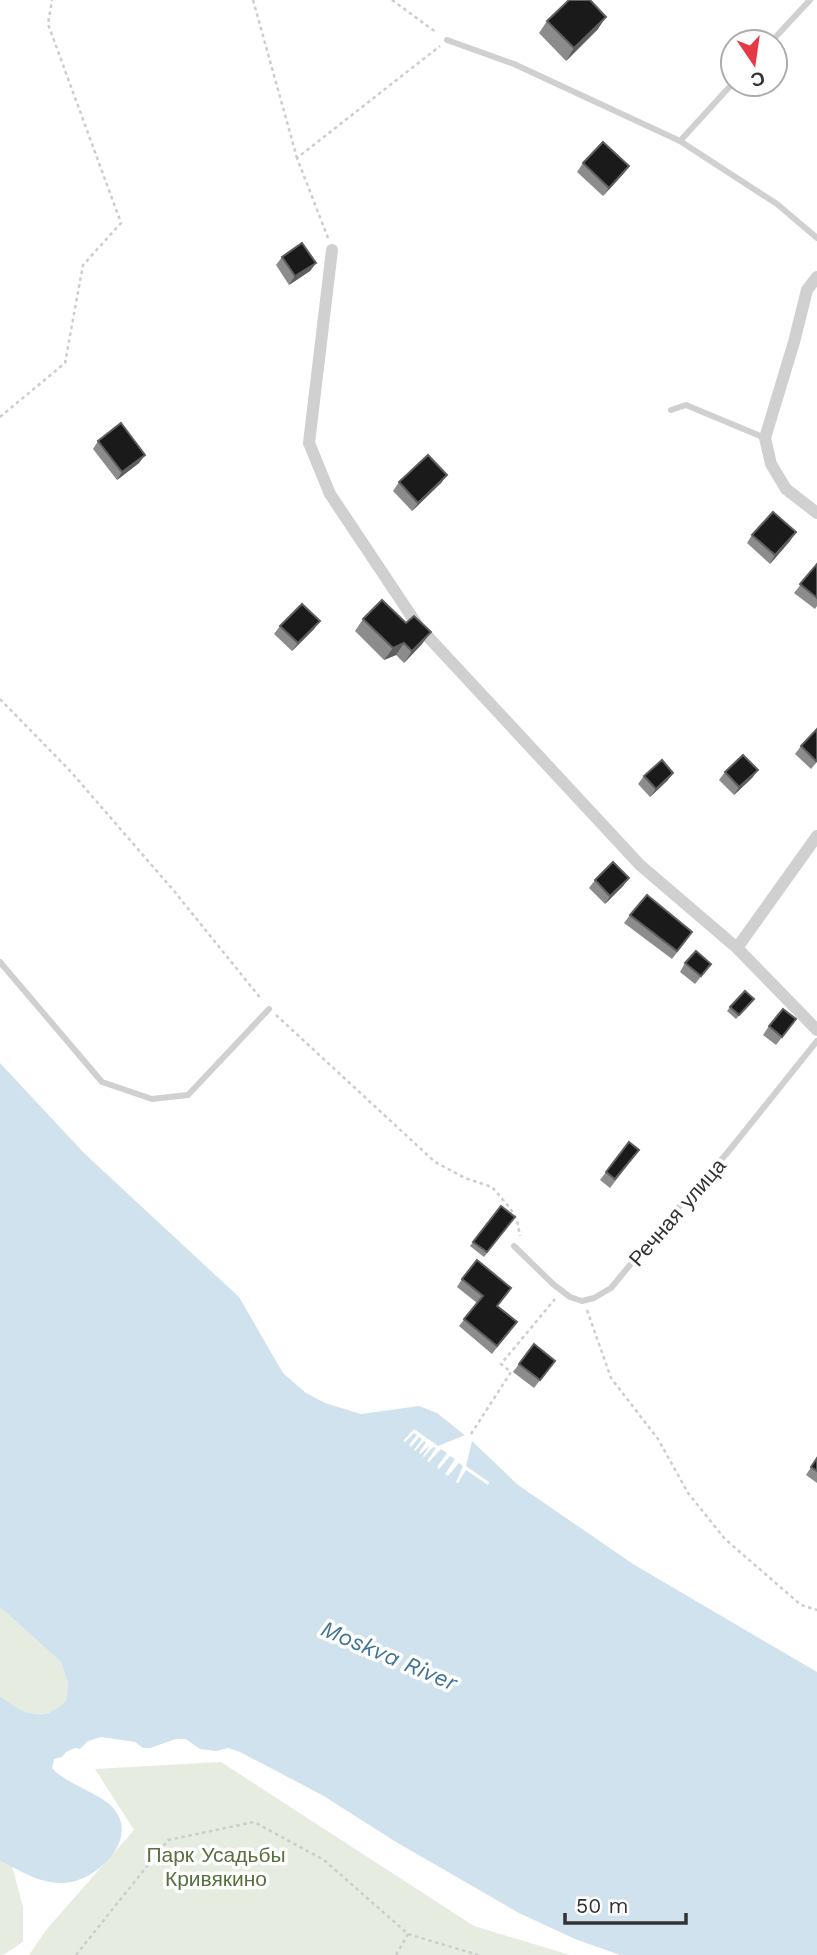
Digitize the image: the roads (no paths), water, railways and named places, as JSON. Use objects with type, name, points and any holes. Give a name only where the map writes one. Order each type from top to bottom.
[{"type":"street","points":[[332,250],[309,443],[330,494],[418,626],[640,865],[737,948],[817,1030]]},
{"type":"street","points":[[817,277],[807,290],[765,438],[771,464],[786,489],[817,513]]},
{"type":"street","points":[[737,948],[817,836]]},
{"type":"lane","points":[[784,28],[810,0]]},
{"type":"lane","points":[[447,40],[514,64],[680,141],[777,204],[817,238]]},
{"type":"lane","points":[[680,141],[719,98]]},
{"type":"lane","points":[[671,410],[686,405],[765,438]]},
{"type":"lane","points":[[0,962],[102,1082],[152,1099],[188,1095],[269,1009]]},
{"type":"lane","name":"Речная улица","points":[[514,1246],[562,1291],[582,1301],[594,1298],[611,1287],[667,1219],[728,1152],[817,1041]]},
{"type":"water","name":"Moskva River","points":[[0,1063],[85,1154],[239,1297],[283,1373],[306,1393],[325,1403],[361,1414],[419,1406],[437,1413],[472,1441],[518,1485],[633,1564],[817,1672],[817,1955],[620,1955],[575,1939],[519,1913],[396,1842],[322,1795],[240,1752],[228,1748],[216,1751],[200,1749],[186,1739],[143,1748],[135,1742],[101,1737],[54,1759],[52,1768],[59,1775],[106,1801],[118,1815],[122,1827],[120,1839],[107,1861],[97,1870],[73,1882],[61,1883],[45,1881],[0,1861],[0,1696],[24,1712],[41,1714],[66,1701],[68,1683],[61,1662],[0,1607]]},
{"type":"park label","name":"Парк Усадьбы Кривякино","points":[[216,1866]]}]
